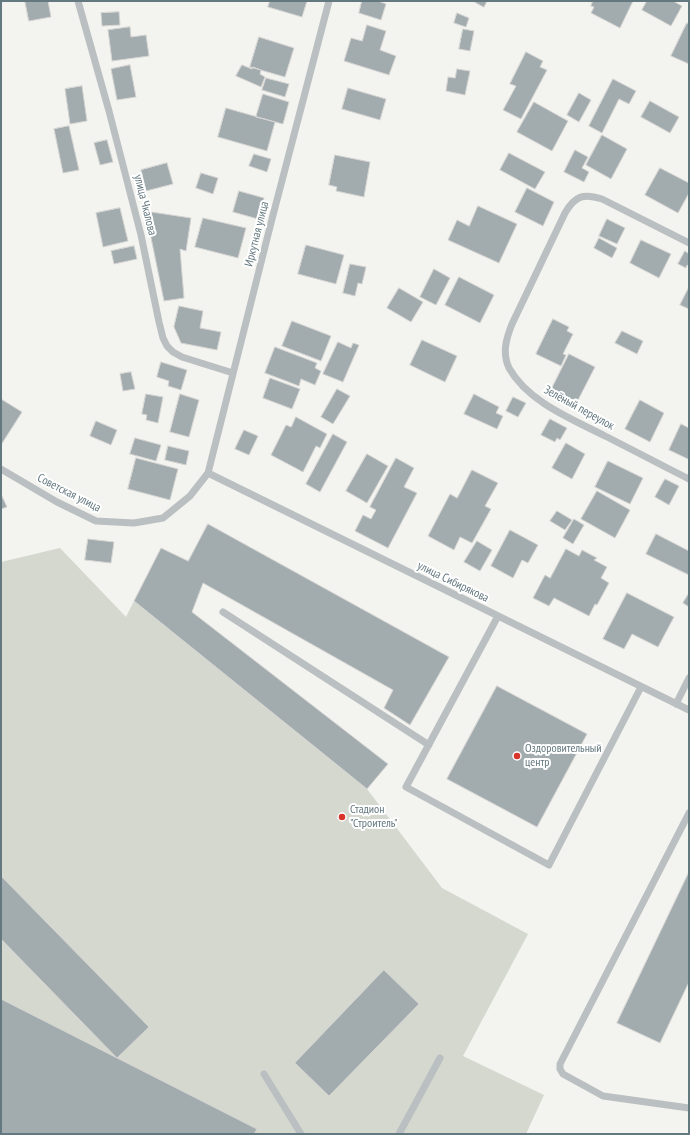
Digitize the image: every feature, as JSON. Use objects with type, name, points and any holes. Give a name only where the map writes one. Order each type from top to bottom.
[{"type":"street","name":"улица Чкалова","points":[[78,1],[109,111],[141,234],[163,338],[167,346],[173,352],[182,357],[233,373]]},
{"type":"street","name":"Иркутная улица","points":[[208,473],[329,1]]},
{"type":"street","name":"Зелёный переулок","points":[[689,243],[602,199],[594,196],[576,199],[572,202],[565,213],[512,324],[505,348],[509,368],[523,386],[545,405],[689,479]]},
{"type":"street","name":"Советская улица","points":[[1,469],[57,502],[96,521],[134,523],[163,518],[190,496],[208,473]]},
{"type":"street","name":"улица Сибирякова","points":[[208,473],[689,710]]},
{"type":"street","points":[[223,612],[428,745]]},
{"type":"street","points":[[498,616],[406,787],[550,865],[641,687]]},
{"type":"street","points":[[676,704],[689,678]]},
{"type":"street","points":[[689,814],[560,1064],[560,1069],[563,1074],[603,1096],[689,1108]]},
{"type":"street","points":[[399,1134],[440,1058]]},
{"type":"street","points":[[264,1074],[301,1134]]},
{"type":"shaded area","points":[[60,548],[126,617],[134,601],[367,789],[442,888],[528,934],[463,1056],[544,1095],[526,1134],[1,1134],[1,562]]},
{"type":"building","points":[[25,1],[48,1],[51,17],[29,21]]},
{"type":"building","points":[[270,1],[307,1],[302,17],[268,7]]},
{"type":"building","points":[[362,1],[378,1],[386,4],[381,20],[359,13]]},
{"type":"building","points":[[473,1],[487,1],[484,7]]},
{"type":"building","points":[[593,1],[633,1],[620,28],[591,13],[594,7],[591,6]]},
{"type":"building","points":[[647,1],[673,1],[682,6],[671,26],[642,10]]},
{"type":"building","points":[[119,12],[120,25],[102,26],[101,13]]},
{"type":"building","points":[[457,13],[469,18],[466,27],[454,23]]},
{"type":"building","points":[[687,23],[689,24],[689,64],[671,56]]},
{"type":"building","points":[[367,25],[386,31],[380,50],[396,56],[389,75],[344,61],[351,38],[362,41]]},
{"type":"building","points":[[130,27],[131,37],[146,35],[149,56],[112,61],[108,30]]},
{"type":"building","points":[[463,29],[474,31],[470,51],[459,49]]},
{"type":"building","points":[[259,37],[294,48],[285,77],[250,67]]},
{"type":"building","points":[[526,52],[543,61],[540,67],[547,70],[521,119],[503,110],[516,86],[510,84]]},
{"type":"building","points":[[130,65],[136,97],[117,100],[111,69]]},
{"type":"building","points":[[242,65],[252,69],[253,67],[261,70],[260,74],[265,77],[261,87],[236,76]]},
{"type":"building","points":[[457,69],[470,71],[465,95],[446,91],[448,77],[455,78]]},
{"type":"building","points":[[266,78],[289,84],[285,97],[262,90]]},
{"type":"building","points":[[613,79],[636,91],[629,104],[619,99],[602,133],[589,126]]},
{"type":"building","points":[[82,86],[87,121],[70,124],[65,89]]},
{"type":"building","points":[[348,88],[386,99],[380,120],[342,109]]},
{"type":"building","points":[[579,93],[591,100],[579,122],[567,115]]},
{"type":"building","points":[[263,94],[289,102],[283,124],[256,117]]},
{"type":"building","points":[[650,101],[679,117],[670,133],[641,117]]},
{"type":"building","points":[[534,102],[568,121],[552,151],[517,132]]},
{"type":"building","points":[[226,108],[275,122],[267,151],[218,137]]},
{"type":"building","points":[[69,126],[79,170],[63,173],[54,129]]},
{"type":"building","points":[[602,135],[627,149],[611,179],[586,165]]},
{"type":"building","points":[[107,140],[113,162],[100,165],[94,143]]},
{"type":"building","points":[[575,150],[588,157],[582,168],[589,172],[584,182],[564,172]]},
{"type":"building","points":[[509,153],[545,172],[535,189],[500,170]]},
{"type":"building","points":[[254,154],[271,159],[267,172],[249,166]]},
{"type":"building","points":[[335,155],[370,162],[364,197],[336,191],[337,187],[329,185]]},
{"type":"building","points":[[167,163],[173,184],[146,191],[141,170]]},
{"type":"building","points":[[660,168],[689,183],[689,193],[678,213],[645,195]]},
{"type":"building","points":[[201,173],[218,178],[213,194],[196,188]]},
{"type":"building","points":[[527,188],[554,202],[543,226],[515,212]]},
{"type":"building","points":[[239,191],[264,198],[258,219],[233,212]]},
{"type":"building","points":[[478,206],[517,224],[499,263],[448,240],[457,220],[469,226]]},
{"type":"building","points":[[120,208],[128,241],[103,247],[96,213]]},
{"type":"building","points":[[145,211],[191,218],[186,251],[180,249],[184,298],[164,301],[149,228],[146,228]]},
{"type":"building","points":[[203,218],[246,228],[238,258],[195,247]]},
{"type":"building","points":[[607,219],[625,228],[617,244],[599,236]]},
{"type":"building","points":[[599,238],[617,248],[612,258],[594,248]]},
{"type":"building","points":[[641,240],[671,254],[659,278],[630,263]]},
{"type":"building","points":[[306,245],[344,255],[336,284],[298,274]]},
{"type":"building","points":[[134,246],[137,259],[114,264],[111,251]]},
{"type":"building","points":[[685,251],[689,254],[689,266],[687,265],[686,268],[678,264]]},
{"type":"building","points":[[350,264],[366,267],[362,284],[358,283],[355,296],[343,293]]},
{"type":"building","points":[[434,269],[450,278],[436,305],[420,297]]},
{"type":"building","points":[[459,277],[494,295],[480,323],[445,305]]},
{"type":"building","points":[[689,287],[689,309],[680,305]]},
{"type":"building","points":[[399,288],[423,302],[411,322],[387,308]]},
{"type":"building","points":[[179,306],[203,311],[200,328],[221,332],[217,350],[181,343],[174,327]]},
{"type":"building","points":[[553,319],[569,327],[567,331],[573,334],[563,354],[566,355],[561,366],[536,354]]},
{"type":"building","points":[[292,321],[331,336],[321,361],[282,346]]},
{"type":"building","points":[[622,331],[643,341],[637,354],[615,343]]},
{"type":"building","points":[[422,340],[457,356],[445,382],[410,365]]},
{"type":"building","points":[[338,342],[351,348],[353,343],[359,345],[343,382],[323,374]]},
{"type":"building","points":[[275,347],[317,363],[315,368],[321,371],[315,385],[301,379],[299,386],[265,373]]},
{"type":"building","points":[[569,354],[595,367],[576,404],[550,392]]},
{"type":"building","points":[[161,362],[187,370],[181,390],[168,386],[169,381],[157,377]]},
{"type":"building","points":[[131,372],[135,389],[123,391],[120,374]]},
{"type":"building","points":[[270,378],[300,389],[292,409],[263,398]]},
{"type":"building","points":[[337,389],[350,396],[333,424],[321,417]]},
{"type":"building","points":[[146,394],[163,397],[158,423],[146,420],[147,415],[142,414]]},
{"type":"building","points":[[180,394],[199,400],[189,437],[170,432]]},
{"type":"building","points":[[474,394],[499,407],[496,413],[503,416],[497,429],[464,414]]},
{"type":"building","points":[[513,397],[526,403],[518,417],[506,411]]},
{"type":"building","points":[[1,399],[22,412],[1,445]]},
{"type":"building","points":[[640,400],[664,413],[650,442],[625,429]]},
{"type":"building","points":[[296,417],[327,434],[320,448],[316,446],[303,472],[271,455],[286,425],[291,427]]},
{"type":"building","points":[[550,419],[567,428],[560,440],[557,438],[555,442],[541,435]]},
{"type":"building","points":[[96,421],[117,430],[111,445],[90,436]]},
{"type":"building","points":[[681,424],[689,428],[688,459],[669,450]]},
{"type":"building","points":[[244,430],[258,436],[249,455],[235,449]]},
{"type":"building","points":[[333,434],[347,442],[320,492],[306,484]]},
{"type":"building","points":[[135,438],[161,445],[156,461],[130,454]]},
{"type":"building","points":[[566,443],[585,454],[572,479],[552,468]]},
{"type":"building","points":[[168,446],[189,451],[186,465],[165,460]]},
{"type":"building","points":[[367,454],[388,466],[367,503],[346,491]]},
{"type":"building","points":[[136,458],[178,469],[170,500],[128,489]]},
{"type":"building","points":[[396,458],[414,468],[404,487],[417,493],[388,548],[355,531],[363,515],[371,519],[376,510],[370,507]]},
{"type":"building","points":[[608,461],[643,478],[630,504],[595,487]]},
{"type":"building","points":[[472,470],[498,483],[485,506],[491,509],[472,543],[460,537],[454,550],[428,536],[450,494],[457,498]]},
{"type":"building","points":[[665,479],[679,486],[669,505],[655,497]]},
{"type":"building","points":[[597,491],[630,510],[615,538],[581,519]]},
{"type":"building","points":[[1,494],[7,507],[1,509]]},
{"type":"building","points":[[557,511],[572,520],[565,530],[550,521]]},
{"type":"building","points":[[574,519],[584,525],[573,544],[563,538]]},
{"type":"building","points":[[208,524],[449,657],[410,725],[384,708],[393,690],[203,583],[192,612],[388,764],[367,789],[134,601],[161,548],[188,561]]},
{"type":"building","points":[[510,530],[538,545],[528,563],[522,560],[513,578],[491,566]]},
{"type":"building","points":[[656,534],[689,551],[689,575],[646,554]]},
{"type":"building","points":[[88,539],[114,542],[111,563],[85,560]]},
{"type":"building","points":[[477,541],[492,550],[480,571],[464,562]]},
{"type":"building","points":[[566,549],[579,556],[582,550],[597,558],[594,560],[607,567],[601,578],[609,583],[589,616],[554,598],[549,606],[533,598],[545,575],[550,578]]},
{"type":"building","points":[[627,593],[674,617],[658,647],[632,634],[624,649],[603,639]]},
{"type":"building","points":[[689,593],[689,607],[683,603]]},
{"type":"building","name":"Оздоровительный центр","points":[[497,686],[587,734],[537,827],[447,779]]},
{"type":"building","points":[[689,872],[689,982],[660,1043],[617,1023]]},
{"type":"building","points":[[1,876],[149,1027],[117,1058],[1,939]]},
{"type":"building","points":[[384,970],[419,1004],[329,1096],[295,1063]]},
{"type":"building","points":[[1,999],[257,1129],[254,1134],[1,1134]]},
{"type":"place","name":"Оздоровительный центр","points":[[517,756]]},
{"type":"place","name":"Стадион \"Строитель\"","points":[[342,817]]}]
